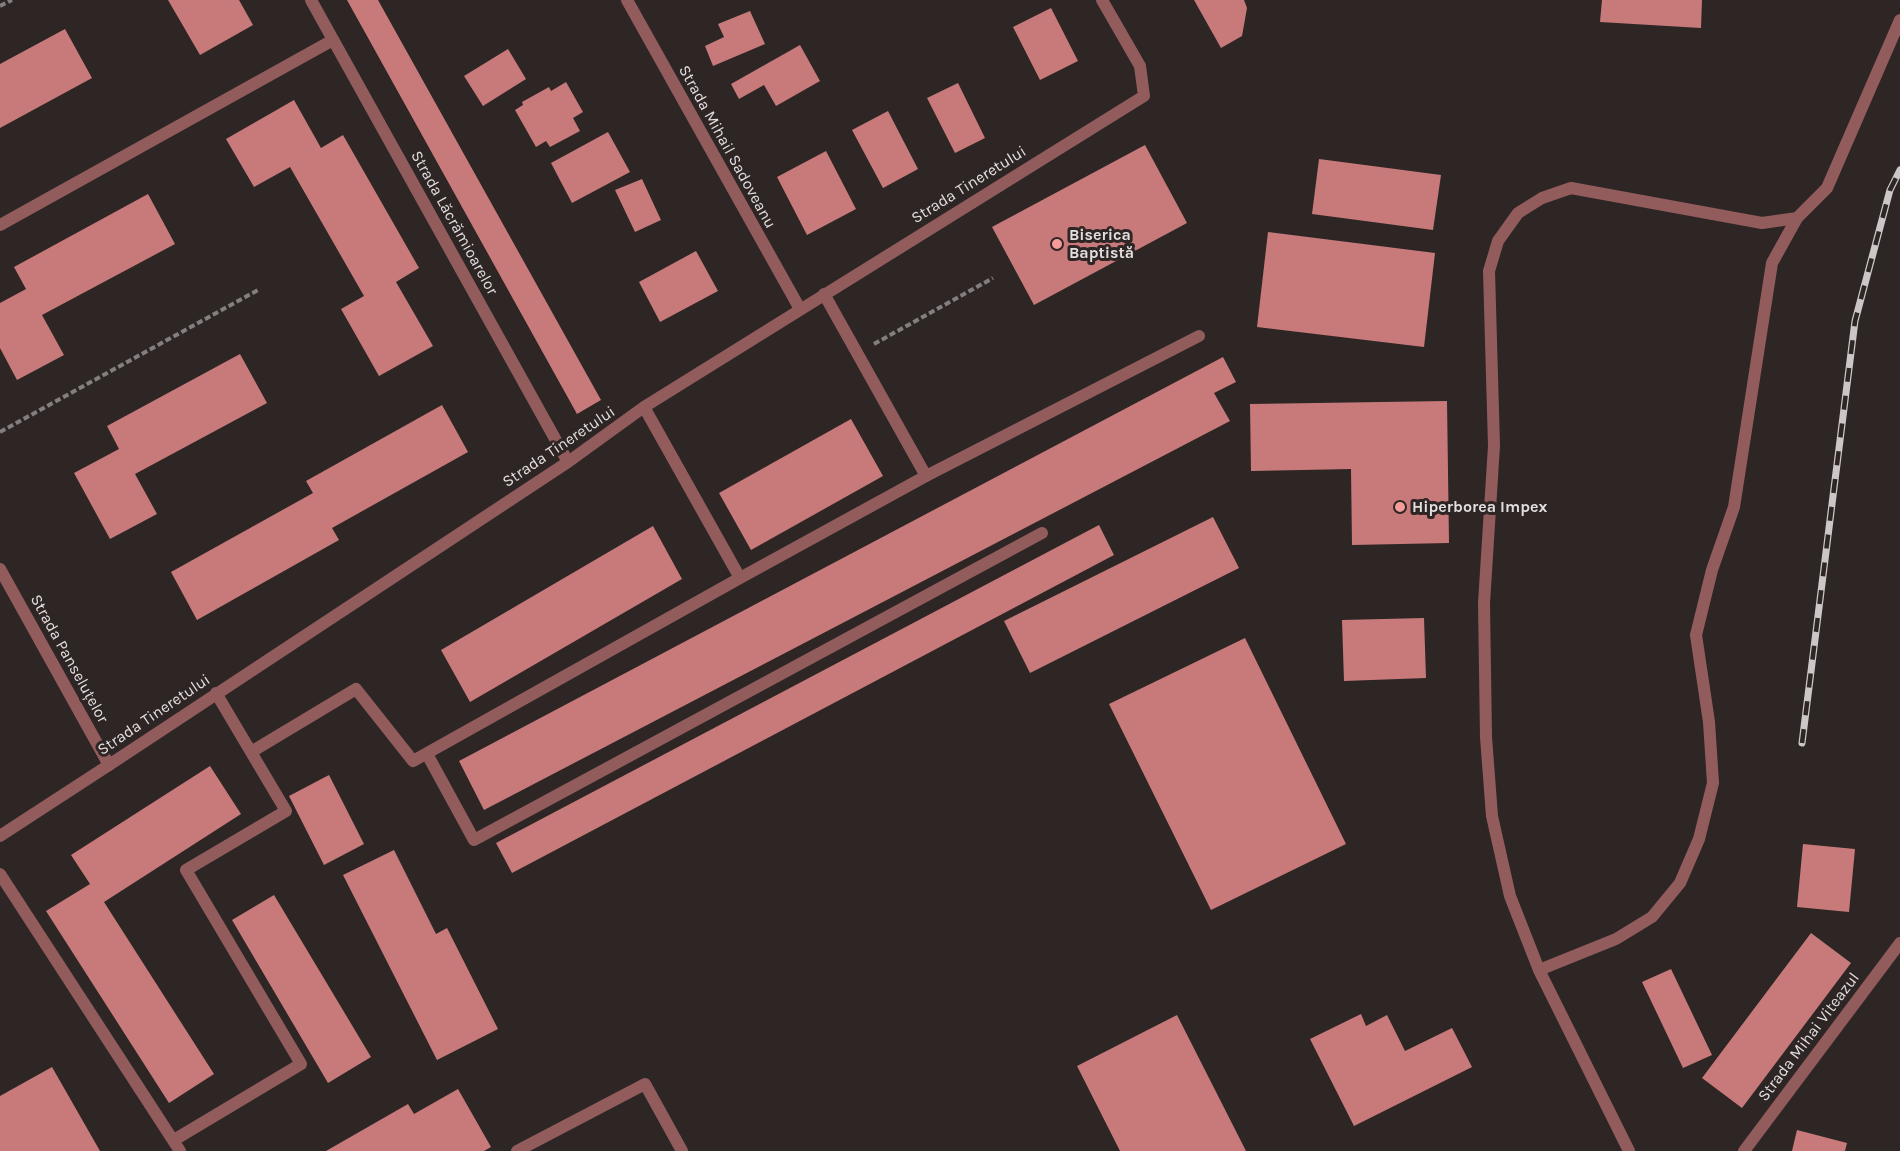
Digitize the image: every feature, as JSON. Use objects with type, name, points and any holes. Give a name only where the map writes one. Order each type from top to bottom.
[{"type":"street","name":"Strada Lăcrămioarelor","points":[[311,0],[568,462]]},
{"type":"street","name":"Strada Mihail Sadoveanu","points":[[627,0],[800,309]]},
{"type":"street","name":"Strada Tineretului","points":[[0,836],[568,462],[645,407],[1144,96],[1140,66],[1102,0]]},
{"type":"street","points":[[1539,970],[1617,939],[1652,917],[1680,883],[1699,839],[1713,783],[1709,722],[1696,635],[1712,570],[1734,507],[1772,263],[1797,218],[1827,188],[1900,20]]},
{"type":"street","points":[[0,225],[333,40]]},
{"type":"street","points":[[1629,1151],[1539,970],[1510,896],[1492,816],[1486,737],[1484,603],[1494,446],[1489,271],[1498,241],[1518,213],[1542,198],[1572,188],[1762,223],[1797,218]]},
{"type":"street","points":[[824,294],[926,476]]},
{"type":"street","points":[[252,752],[356,690],[413,761],[926,476],[1199,336]]},
{"type":"street","points":[[645,407],[740,578]]},
{"type":"street","points":[[427,754],[474,840],[1042,533]]},
{"type":"street","name":"Strada Panseluțelor","points":[[0,569],[109,765]]},
{"type":"street","points":[[174,1140],[301,1064],[186,870],[286,811],[216,693]]},
{"type":"street","points":[[0,874],[180,1151]]},
{"type":"street","name":"Strada Mihai Viteazul","points":[[1743,1151],[1900,943]]},
{"type":"street","points":[[517,1151],[645,1084],[682,1151]]},
{"type":"path","points":[[0,6],[12,0]]},
{"type":"path","points":[[858,353],[993,278]]},
{"type":"path","points":[[0,432],[258,290]]},
{"type":"building","points":[[168,0],[239,0],[253,25],[200,55]]},
{"type":"building","points":[[347,0],[378,0],[601,400],[577,414]]},
{"type":"building","points":[[1194,0],[1244,0],[1247,8],[1242,36],[1221,48]]},
{"type":"building","points":[[1602,0],[1702,0],[1701,28],[1600,22]]},
{"type":"building","points":[[1051,8],[1078,61],[1040,80],[1013,27]]},
{"type":"building","points":[[750,11],[765,44],[713,66],[705,46],[724,37],[718,24]]},
{"type":"building","points":[[65,29],[92,78],[0,128],[0,64]]},
{"type":"building","points":[[800,45],[820,81],[776,106],[764,85],[739,99],[731,84]]},
{"type":"building","points":[[508,49],[526,79],[483,106],[464,76]]},
{"type":"building","points":[[566,82],[583,112],[573,118],[580,131],[550,147],[546,141],[536,147],[515,110],[523,105],[522,102],[549,87],[551,91]]},
{"type":"building","points":[[958,83],[985,138],[955,153],[927,98]]},
{"type":"building","points":[[294,100],[321,148],[343,135],[419,268],[396,282],[433,346],[379,376],[341,309],[364,296],[290,167],[254,187],[226,139]]},
{"type":"building","points":[[888,111],[918,169],[883,188],[852,130]]},
{"type":"building","points":[[608,132],[630,172],[572,203],[551,163]]},
{"type":"building","points":[[1145,145],[1187,223],[1034,305],[992,227]]},
{"type":"building","points":[[826,151],[856,209],[807,235],[777,177]]},
{"type":"building","points":[[1319,159],[1441,175],[1433,230],[1312,214]]},
{"type":"building","points":[[642,179],[661,220],[635,232],[615,190]]},
{"type":"building","points":[[148,194],[175,244],[42,315],[64,355],[17,380],[0,348],[0,303],[26,289],[14,267]]},
{"type":"building","points":[[1268,232],[1435,253],[1424,347],[1257,327]]},
{"type":"building","points":[[696,251],[718,291],[660,322],[639,282]]},
{"type":"building","points":[[240,354],[267,403],[135,474],[157,514],[110,539],[74,473],[119,449],[107,426]]},
{"type":"building","points":[[1223,357],[1236,382],[1214,393],[1230,421],[484,810],[459,761]]},
{"type":"building","name":"Hiperborea Impex","points":[[1447,401],[1449,543],[1352,545],[1351,469],[1251,471],[1250,404]]},
{"type":"building","points":[[442,405],[468,452],[332,528],[339,540],[197,620],[171,572],[313,493],[306,481]]},
{"type":"building","points":[[851,419],[883,476],[751,550],[719,493]]},
{"type":"building","points":[[1213,517],[1239,568],[1030,673],[1004,621]]},
{"type":"building","points":[[1099,525],[1114,555],[512,873],[496,843]]},
{"type":"building","points":[[653,526],[682,579],[470,702],[441,650]]},
{"type":"building","points":[[1424,618],[1426,678],[1344,681],[1342,620]]},
{"type":"building","points":[[1245,638],[1346,844],[1211,910],[1109,704]]},
{"type":"building","points":[[210,766],[241,814],[104,902],[214,1074],[169,1103],[46,911],[90,884],[71,855]]},
{"type":"building","points":[[329,775],[364,844],[324,865],[289,796]]},
{"type":"building","points":[[1803,844],[1855,849],[1849,912],[1797,907]]},
{"type":"building","points":[[394,850],[436,934],[447,928],[498,1029],[437,1060],[343,875]]},
{"type":"building","points":[[274,895],[371,1057],[328,1083],[232,920]]},
{"type":"building","points":[[1811,933],[1851,963],[1742,1108],[1702,1078]]},
{"type":"building","points":[[1671,969],[1712,1055],[1683,1068],[1642,982]]},
{"type":"building","points":[[1361,1014],[1366,1026],[1387,1015],[1405,1051],[1452,1028],[1472,1067],[1354,1126],[1310,1039]]},
{"type":"building","points":[[1177,1015],[1246,1151],[1120,1151],[1077,1066]]},
{"type":"building","points":[[52,1067],[100,1151],[0,1151],[0,1096]]},
{"type":"building","points":[[458,1089],[491,1147],[484,1151],[326,1151],[408,1104],[414,1114]]},
{"type":"building","points":[[1797,1130],[1847,1143],[1845,1151],[1792,1151]]},
{"type":"railway","points":[[1802,743],[1855,321],[1890,190],[1900,170]]},
{"type":"place","name":"Biserica Baptistă","points":[[1057,244]]},
{"type":"place","name":"Hiperborea Impex","points":[[1400,507]]}]
